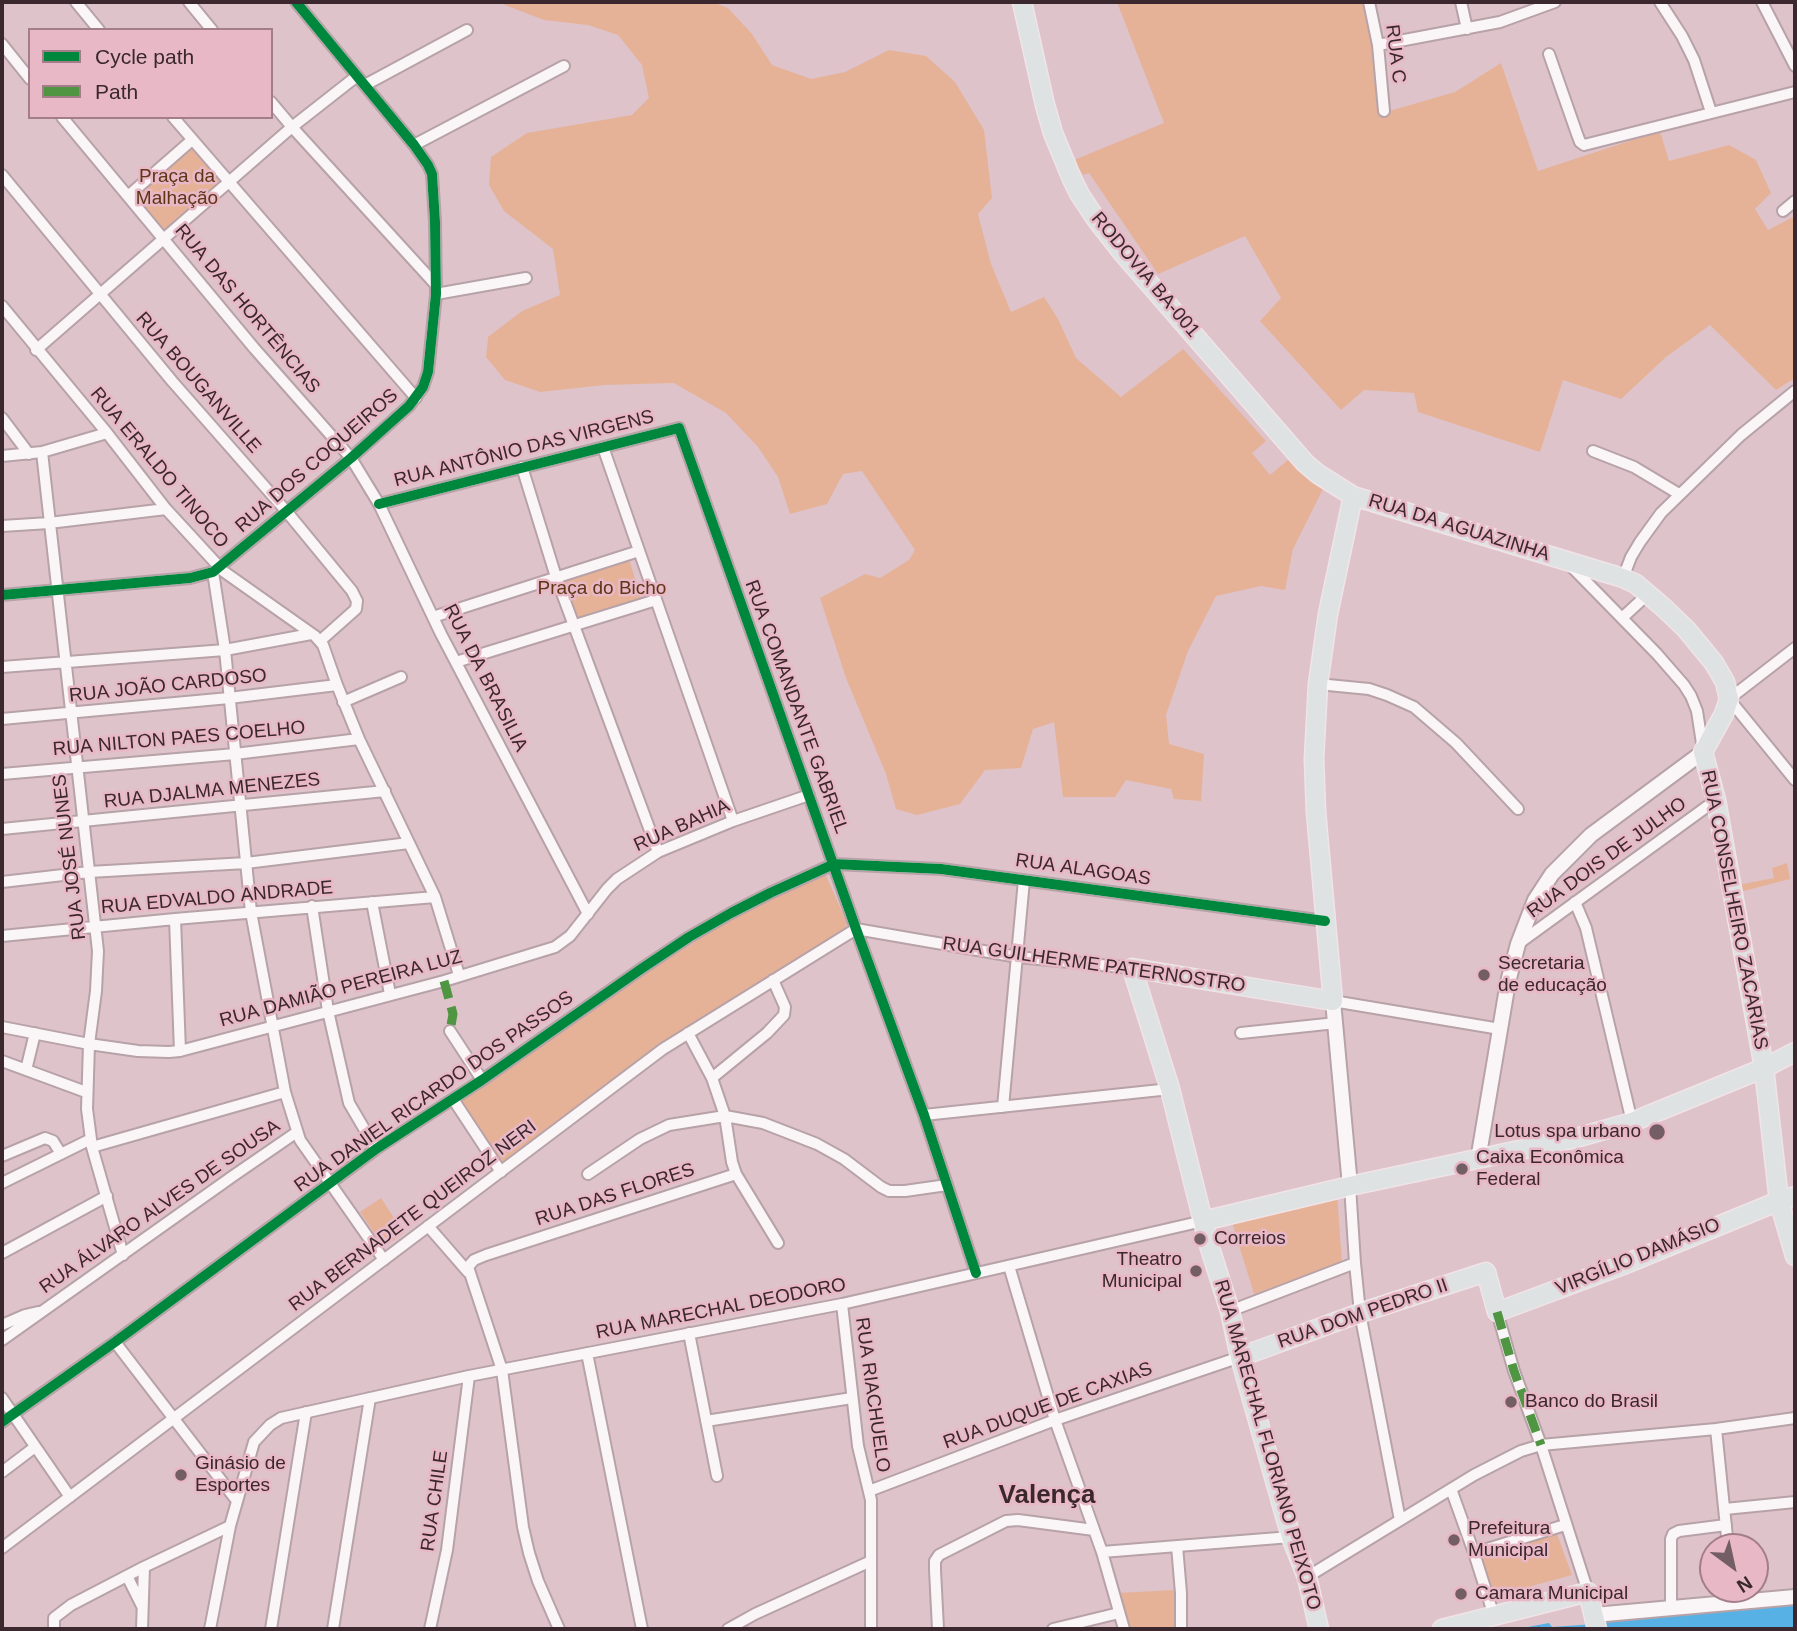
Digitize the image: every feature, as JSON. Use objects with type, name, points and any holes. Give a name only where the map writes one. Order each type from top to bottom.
[{"type":"main road","name":"RODOVIA BA-001","points":[[1022,2],[1053,133],[1072,180],[1097,219],[1121,251],[1286,442],[1318,474],[1353,496]]},
{"type":"main road","name":"RUA DA AGUAZINHA","points":[[1353,496],[1623,578],[1648,594],[1686,629],[1725,682],[1729,699]]},
{"type":"main road","points":[[1333,1001],[1316,812],[1314,759],[1318,684],[1328,614],[1353,496]]},
{"type":"main road","points":[[1703,752],[1724,714],[1729,699]]},
{"type":"main road","name":"RUA CONSELHEIRO ZACARIAS","points":[[1703,752],[1716,800],[1795,1256]]},
{"type":"main road","name":"RUA GUILHERME PATERNOSTRO","points":[[1132,968],[1333,1001]]},
{"type":"main road","name":"RUA MARECHAL FLORIANO PEIXOTO","points":[[1132,968],[1170,1089],[1209,1245],[1230,1311],[1240,1357],[1292,1537],[1307,1577],[1319,1629]]},
{"type":"main road","points":[[1203,1221],[1350,1186],[1576,1138],[1632,1122],[1764,1068],[1795,1052]]},
{"type":"main road","name":"VIRGÍLIO DAMÁSIO","points":[[1497,1312],[1787,1199]]},
{"type":"main road","name":"RUA DOM PEDRO II","points":[[1240,1357],[1360,1313],[1486,1272],[1497,1312]]},
{"type":"main road","points":[[1442,1629],[1588,1592],[1595,1622]]},
{"type":"street","points":[[76,2],[98,28]]},
{"type":"street","points":[[189,2],[210,28]]},
{"type":"street","name":"RUA DOS COQUEIROS","points":[[217,570],[385,428],[416,398],[428,372],[436,289],[433,185],[428,165],[296,2]]},
{"type":"street","name":"RUA C","points":[[1369,2],[1378,45],[1384,111]]},
{"type":"street","points":[[1461,2],[1467,29]]},
{"type":"street","points":[[1660,2],[1694,60],[1711,112]]},
{"type":"street","points":[[1762,2],[1795,66]]},
{"type":"street","points":[[1378,45],[1500,22],[1549,3]]},
{"type":"street","points":[[365,85],[467,30]]},
{"type":"street","points":[[2,44],[28,76]]},
{"type":"street","points":[[1549,54],[1580,142],[1584,145],[1795,92]]},
{"type":"street","points":[[414,145],[564,66]]},
{"type":"street","points":[[36,350],[292,127],[357,76]]},
{"type":"street","points":[[273,104],[436,289],[526,278]]},
{"type":"street","name":"RUA DAS HORTÊNCIAS","points":[[64,119],[254,348],[351,458]]},
{"type":"street","points":[[175,119],[416,398]]},
{"type":"street","points":[[128,196],[192,140]]},
{"type":"street","name":"RUA BOUGANVILLE","points":[[2,175],[172,381],[287,512],[355,597],[357,607],[320,641]]},
{"type":"street","points":[[1783,211],[1795,201]]},
{"type":"street","name":"RUA ERALDO TINOCO","points":[[2,306],[217,570],[320,641]]},
{"type":"street","points":[[1623,578],[1631,557],[1661,513],[1741,435],[1795,391]]},
{"type":"street","points":[[2,418],[29,454]]},
{"type":"street","name":"RUA ANTÔNIO DAS VIRGENS","points":[[379,503],[679,428]]},
{"type":"street","name":"RUA COMANDANTE GABRIEL","points":[[679,428],[924,1115],[976,1273]]},
{"type":"street","points":[[2,456],[42,452],[107,433]]},
{"type":"street","points":[[603,447],[733,821]]},
{"type":"street","points":[[1593,451],[1634,467],[1679,494]]},
{"type":"street","name":"RUA JOSÉ NUNES","points":[[42,452],[96,928],[98,967],[86,1092],[92,1143],[123,1255]]},
{"type":"street","name":"RUA DA BRASILIA","points":[[351,458],[379,503],[433,617],[588,914]]},
{"type":"street","points":[[523,467],[556,578],[658,852]]},
{"type":"street","points":[[2,526],[166,509]]},
{"type":"street","points":[[433,617],[639,551]]},
{"type":"street","points":[[1478,1160],[1508,982],[1518,944],[1535,900],[1552,874],[1572,853],[1611,819],[1703,752],[1697,711],[1684,685],[1657,653],[1565,559]]},
{"type":"street","points":[[2,595],[190,578],[217,570],[251,912],[285,1092],[297,1132],[307,1151],[384,1259]]},
{"type":"street","points":[[1622,618],[1648,594]]},
{"type":"street","points":[[456,662],[656,600]]},
{"type":"street","points":[[2,667],[225,650],[311,634]]},
{"type":"street","points":[[320,641],[359,739],[435,897],[459,975]]},
{"type":"street","points":[[1795,648],[1729,699],[1795,780]]},
{"type":"street","points":[[344,702],[401,677]]},
{"type":"street","points":[[1318,684],[1369,689],[1414,707],[1456,743],[1518,809]]},
{"type":"street","name":"RUA JOÃO CARDOSO","points":[[2,719],[337,685]]},
{"type":"street","name":"RUA NILTON PAES COELHO","points":[[2,774],[235,754],[359,739]]},
{"type":"street","name":"RUA DJALMA MENEZES","points":[[2,829],[384,791]]},
{"type":"street","name":"RUA BAHIA","points":[[588,914],[618,878],[658,852],[733,821],[809,795]]},
{"type":"street","name":"RUA DOIS DE JULHO","points":[[1518,944],[1716,800]]},
{"type":"street","points":[[2,882],[89,873],[246,863],[409,843]]},
{"type":"street","name":"RUA ALAGOAS","points":[[834,864],[941,869],[1325,921]]},
{"type":"street","name":"RUA DANIEL RICARDO DOS PASSOS","points":[[2,1422],[376,1149],[482,1080],[689,937],[770,892],[834,864]]},
{"type":"street","points":[[1003,1107],[1024,880]]},
{"type":"street","name":"RUA EDVALDO ANDRADE","points":[[2,936],[435,897]]},
{"type":"street","points":[[372,902],[390,994]]},
{"type":"street","points":[[1575,902],[1586,928],[1632,1122]]},
{"type":"street","points":[[312,906],[328,1011],[349,1103],[376,1149]]},
{"type":"street","name":"RUA DAMIÃO PEREIRA LUZ","points":[[2,1027],[89,1044],[162,1053],[180,1051],[443,981],[555,947],[570,936],[588,914]]},
{"type":"street","points":[[175,919],[180,1051]]},
{"type":"street","name":"RUA GUILHERME PATERNOSTRO","points":[[856,929],[1018,957],[1132,968]]},
{"type":"street","name":"RUA BERNADETE QUEIROZ NERI","points":[[2,1548],[663,1049],[856,929]]},
{"type":"street","points":[[712,1078],[784,1015],[785,1007],[773,981]]},
{"type":"street","points":[[1399,1520],[1360,1313],[1333,1001],[1500,1029]]},
{"type":"street","points":[[1241,1032],[1336,1023]]},
{"type":"street","points":[[450,1031],[482,1080]]},
{"type":"street","points":[[26,1070],[35,1033]]},
{"type":"street","points":[[688,1033],[712,1078],[725,1116],[736,1174],[778,1243]]},
{"type":"street","points":[[2,1061],[86,1092]]},
{"type":"street","points":[[924,1115],[1170,1089]]},
{"type":"street","points":[[2,1183],[61,1154],[92,1143],[285,1092]]},
{"type":"street","points":[[453,1099],[500,1172]]},
{"type":"street","points":[[588,1174],[640,1139],[669,1125],[725,1116],[763,1123],[817,1144],[844,1159],[889,1191],[947,1185]]},
{"type":"street","name":"RUA ÁLVARO ALVES DE SOUSA","points":[[2,1340],[297,1132]]},
{"type":"street","points":[[2,1156],[45,1138],[53,1141],[61,1154]]},
{"type":"street","name":"RUA DAS FLORES","points":[[468,1272],[469,1265],[474,1260],[486,1255],[736,1174]]},
{"type":"street","points":[[2,1253],[107,1196]]},
{"type":"street","name":"RUA MARECHAL DEODORO","points":[[237,1501],[254,1442],[263,1431],[281,1418],[502,1370],[842,1304],[1203,1221]]},
{"type":"street","points":[[428,1226],[468,1272],[502,1370],[523,1527],[538,1581],[559,1629]]},
{"type":"street","points":[[1230,1311],[1355,1262]]},
{"type":"street","points":[[1009,1266],[1055,1420],[1102,1552],[1124,1629]]},
{"type":"street","name":"RUA RIACHUELO","points":[[842,1304],[858,1446],[872,1512],[871,1629]]},
{"type":"street","name":"RUA ÁLVARO ALVES DE SOUSA","points":[[2,1325],[44,1310]]},
{"type":"street","points":[[1497,1312],[1588,1592]]},
{"type":"street","points":[[689,1333],[717,1476]]},
{"type":"street","points":[[115,1342],[237,1501],[211,1629]]},
{"type":"street","points":[[587,1353],[642,1629]]},
{"type":"street","name":"RUA DUQUE DE CAXIAS","points":[[869,1491],[1055,1420],[1240,1357]]},
{"type":"street","name":"RUA CHILE","points":[[430,1629],[447,1550],[469,1377]]},
{"type":"street","points":[[2,1398],[70,1497]]},
{"type":"street","points":[[333,1629],[370,1398]]},
{"type":"street","points":[[706,1421],[852,1398]]},
{"type":"street","points":[[271,1629],[306,1412]]},
{"type":"street","points":[[1307,1577],[1451,1489],[1521,1451],[1541,1445],[1716,1429],[1795,1418]]},
{"type":"street","points":[[1716,1429],[1727,1533]]},
{"type":"street","points":[[2,1472],[36,1447]]},
{"type":"street","points":[[1451,1489],[1494,1616]]},
{"type":"street","points":[[1725,1509],[1795,1502]]},
{"type":"street","points":[[938,1629],[934,1570],[939,1555],[1006,1521],[1032,1521],[1094,1530]]},
{"type":"street","points":[[1474,1553],[1565,1525]]},
{"type":"street","points":[[1671,1609],[1673,1534],[1726,1525]]},
{"type":"street","points":[[54,1625],[54,1618],[62,1610],[230,1526]]},
{"type":"street","points":[[1102,1552],[1292,1537]]},
{"type":"street","points":[[1177,1546],[1181,1629]]},
{"type":"street","points":[[728,1629],[871,1561]]},
{"type":"street","points":[[142,1629],[144,1567]]},
{"type":"street","points":[[127,1576],[143,1608]]},
{"type":"street","points":[[1769,1597],[1795,1597]]},
{"type":"street","points":[[1595,1622],[1699,1603]]},
{"type":"street","points":[[1053,1629],[1119,1613]]},
{"type":"green space","points":[[497,2],[712,2],[728,8],[752,34],[772,65],[811,79],[845,72],[889,50],[926,56],[955,82],[984,130],[992,198],[978,214],[991,264],[1011,312],[1044,297],[1058,319],[1076,358],[1121,397],[1183,349],[1266,441],[1252,453],[1270,475],[1288,460],[1323,489],[1293,549],[1285,590],[1261,586],[1216,596],[1188,651],[1166,715],[1169,744],[1204,754],[1201,801],[1174,799],[1171,789],[1126,780],[1115,797],[1063,797],[1054,722],[1033,729],[1021,768],[985,770],[960,804],[917,815],[896,809],[886,774],[846,678],[820,598],[865,574],[880,578],[909,560],[915,550],[862,471],[843,474],[827,504],[790,514],[778,477],[758,447],[726,413],[674,383],[604,385],[540,392],[505,380],[486,357],[488,337],[522,311],[560,295],[553,249],[504,211],[489,185],[491,157],[527,133],[632,115],[649,98],[642,65],[618,35],[588,25],[544,20]]},
{"type":"green space","points":[[1117,2],[1364,2],[1386,112],[1455,92],[1501,63],[1538,171],[1660,131],[1669,161],[1729,145],[1756,160],[1771,193],[1755,209],[1768,230],[1795,216],[1795,378],[1776,390],[1710,325],[1666,357],[1621,399],[1563,380],[1540,452],[1418,412],[1414,393],[1364,390],[1341,410],[1260,321],[1281,298],[1245,236],[1158,274],[1089,173],[1083,175],[1074,160],[1164,123]]},
{"type":"green space","name":"Praça da Malhação","points":[[190,146],[222,182],[165,231],[133,195]]},
{"type":"green space","name":"Praça do Bicho","points":[[629,559],[641,598],[576,620],[563,581]]},
{"type":"green space","points":[[1787,863],[1790,879],[1740,892],[1738,885],[1774,878],[1772,868]]},
{"type":"green space","points":[[825,873],[847,923],[845,929],[503,1165],[460,1101],[634,980],[741,913]]},
{"type":"green space","points":[[1337,1194],[1342,1263],[1254,1294],[1231,1219]]},
{"type":"green space","points":[[381,1198],[404,1233],[384,1247],[360,1212]]},
{"type":"green space","points":[[1557,1534],[1572,1575],[1492,1597],[1481,1558]]},
{"type":"green space","points":[[1175,1590],[1174,1629],[1129,1629],[1118,1593]]},
{"type":"water","points":[[1795,1604],[1795,1629],[1517,1629],[1549,1623],[1552,1627],[1581,1625]]},
{"type":"marked path","points":[[444,981],[453,1014],[450,1031]]},
{"type":"marked path","points":[[1497,1312],[1514,1371],[1541,1445]]},
{"type":"cycle path","points":[[2,595],[190,578],[213,572],[351,458],[409,406],[423,387],[428,372],[436,294],[432,174],[414,145],[296,2]]},
{"type":"cycle path","points":[[379,504],[679,428],[924,1115],[976,1273]]},
{"type":"cycle path","points":[[2,1422],[376,1149],[482,1080],[641,969],[731,913],[834,864],[941,869],[1325,921]]},
{"type":"place","name":"Secretaria de educação","points":[[1484,975]]},
{"type":"place","name":"Lotus spa urbano","points":[[1657,1132]]},
{"type":"place","name":"Caixa Econômica Federal","points":[[1462,1169]]},
{"type":"place","name":"Correios","points":[[1200,1239]]},
{"type":"place","name":"Theatro Municipal","points":[[1196,1271]]},
{"type":"place","name":"Banco do Brasil","points":[[1511,1402]]},
{"type":"place","name":"Ginásio de Esportes","points":[[181,1475]]},
{"type":"place","name":"Prefeitura Municipal","points":[[1454,1540]]},
{"type":"place","name":"Camara Municipal","points":[[1461,1594]]},
{"type":"district","name":"Valença","points":[[1047,1496]]}]
